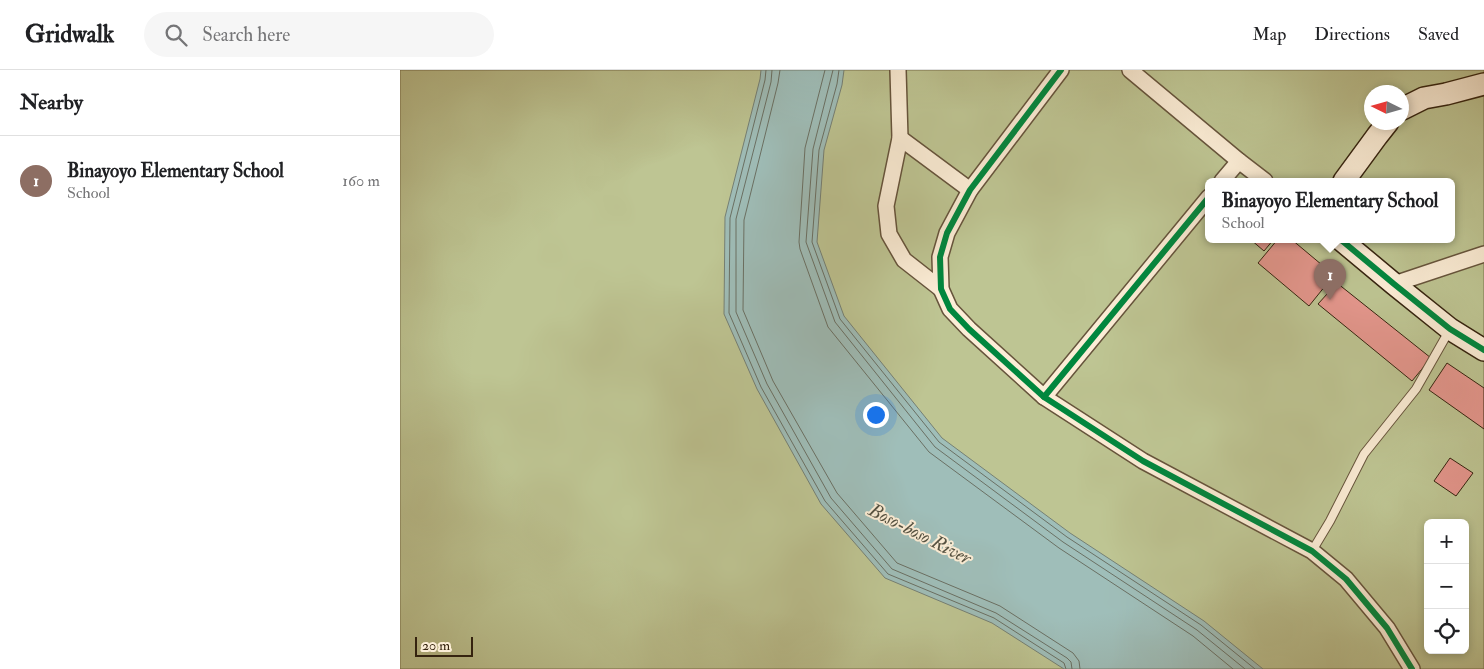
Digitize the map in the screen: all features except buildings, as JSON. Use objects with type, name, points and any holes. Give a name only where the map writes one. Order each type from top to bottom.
[{"type":"street","points":[[898,70],[900,138],[886,206],[889,234],[904,260],[941,289]]},
{"type":"street","points":[[1061,70],[970,190],[947,233],[940,257],[941,289],[950,309],[969,329],[1044,397],[1143,461],[1312,551],[1346,579],[1387,628],[1412,669]]},
{"type":"street","points":[[1130,70],[1261,178]]},
{"type":"street","points":[[1409,106],[1424,98],[1484,84]]},
{"type":"street","points":[[1346,178],[1382,130]]},
{"type":"street","points":[[900,138],[970,190]]},
{"type":"street","points":[[1224,178],[1238,161]]},
{"type":"street","points":[[1044,397],[1205,202]]},
{"type":"street","points":[[1345,243],[1450,329],[1484,350]]},
{"type":"street","points":[[1394,284],[1484,254]]},
{"type":"lane","points":[[1312,551],[1330,521],[1364,454],[1416,389],[1450,329]]},
{"type":"green space","points":[[400,70],[1484,70],[1484,669],[400,669]]},
{"type":"water","name":"Boso-boso River","points":[[761,70],[844,70],[842,85],[824,150],[817,242],[844,316],[942,438],[1070,533],[1204,621],[1263,669],[1064,669],[992,623],[885,578],[821,504],[757,389],[724,314],[725,217]]},
{"type":"cycle path","points":[[1061,70],[970,190],[947,233],[940,257],[941,289],[950,309],[969,329],[1044,397],[1143,461],[1312,551],[1346,579],[1387,628],[1412,669]]},
{"type":"cycle path","points":[[1044,397],[1205,202]]},
{"type":"cycle path","points":[[1345,243],[1450,329],[1484,350]]},
{"type":"place","name":"Binayoyo Elementary School","points":[[1330,300]]}]
